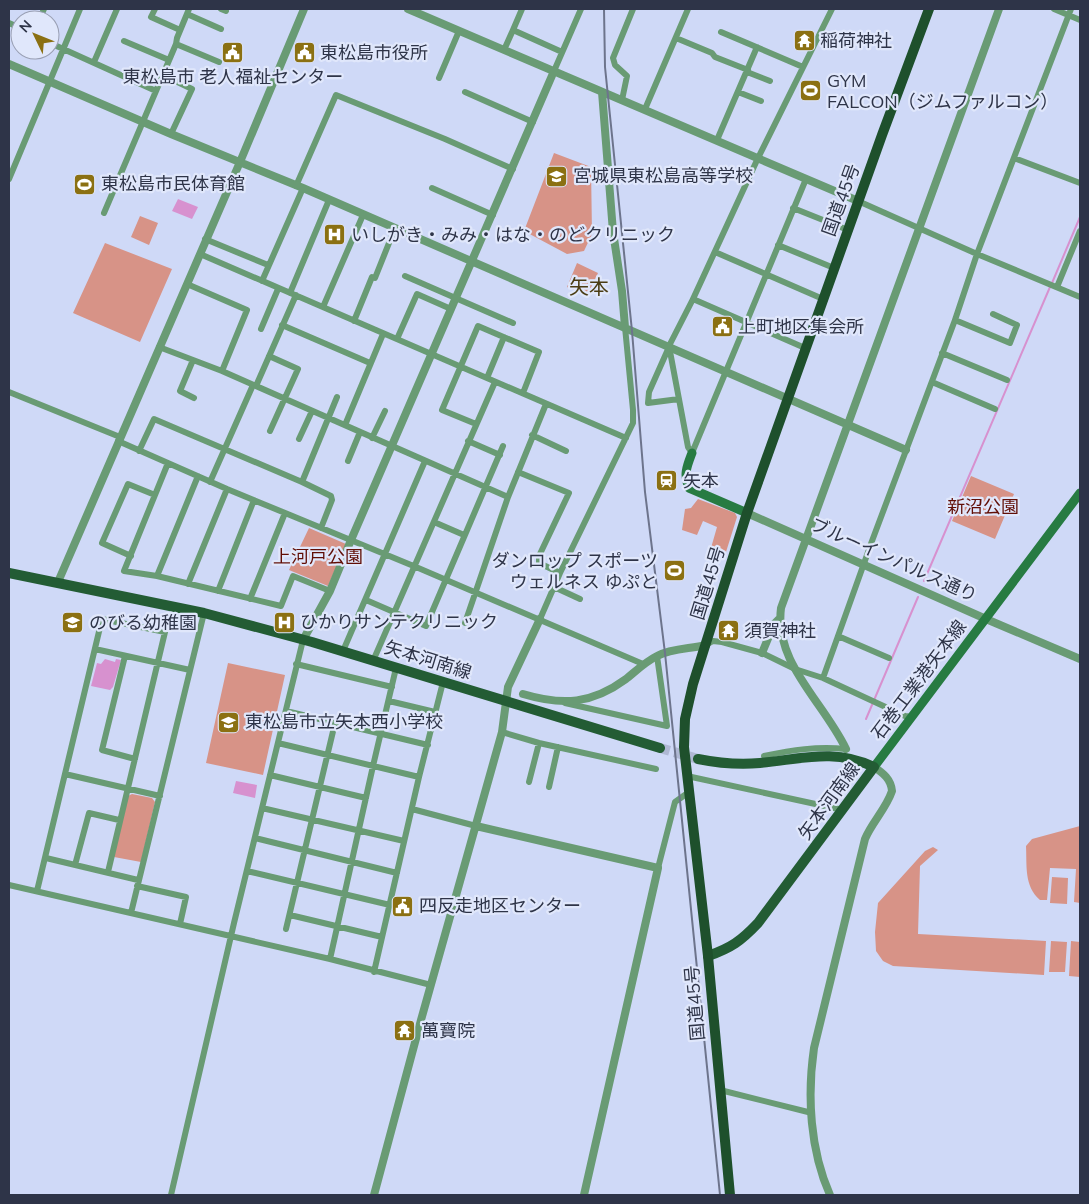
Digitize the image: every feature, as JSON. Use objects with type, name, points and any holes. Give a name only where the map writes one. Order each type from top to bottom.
[{"type":"highway","name":"国道45号","points":[[730,1195],[708,956],[687,776],[685,719],[693,684],[747,513],[858,201],[929,9]]},
{"type":"main road","name":"ブルーインパルス通り","points":[[692,454],[685,475],[689,488],[694,492],[747,513]]},
{"type":"main road","name":"石巻工業港矢本線","points":[[874,767],[1080,492]]},
{"type":"main road","name":"矢本河南線","points":[[9,573],[204,613],[343,651],[660,748]]},
{"type":"main road","name":"矢本河南線","points":[[698,759],[745,764],[829,756],[858,760],[874,767],[758,923],[743,939],[733,946],[708,956]]},
{"type":"street","points":[[9,179],[80,9]]},
{"type":"street","points":[[94,62],[117,9]]},
{"type":"street","points":[[155,9],[151,17],[180,30]]},
{"type":"street","points":[[58,582],[240,162],[304,9]]},
{"type":"street","points":[[504,50],[522,9]]},
{"type":"street","points":[[171,1195],[302,640],[330,591],[581,9]]},
{"type":"street","points":[[622,100],[628,76],[615,65],[613,58],[633,9]]},
{"type":"street","points":[[645,109],[688,9]]},
{"type":"street","points":[[679,399],[648,403],[649,392],[669,346],[693,299],[758,158],[832,9]]},
{"type":"street","points":[[846,749],[829,718],[795,669],[785,648],[781,634],[780,618],[784,598],[921,228],[999,9]]},
{"type":"street","points":[[1054,9],[1070,12],[1080,20]]},
{"type":"street","points":[[412,10],[1080,297]]},
{"type":"street","points":[[104,213],[188,12],[221,29]]},
{"type":"street","points":[[823,678],[977,254],[1070,12]]},
{"type":"street","points":[[513,30],[562,52]]},
{"type":"street","points":[[438,78],[459,31]]},
{"type":"street","points":[[721,32],[803,67]]},
{"type":"street","points":[[676,38],[770,81]]},
{"type":"street","points":[[124,41],[169,60]]},
{"type":"street","points":[[176,44],[219,62]]},
{"type":"street","points":[[717,140],[758,47]]},
{"type":"street","points":[[62,49],[156,91]]},
{"type":"street","points":[[9,64],[396,228],[906,450]]},
{"type":"street","points":[[163,75],[192,89],[171,134]]},
{"type":"street","points":[[465,92],[533,122]]},
{"type":"street","points":[[374,1195],[502,732],[508,687],[560,573],[633,423],[634,410],[624,327],[622,291],[613,232],[602,92]]},
{"type":"street","points":[[738,92],[761,101]]},
{"type":"street","points":[[262,281],[336,95],[513,169]]},
{"type":"street","points":[[1014,158],[1080,184]]},
{"type":"street","points":[[692,454],[806,179]]},
{"type":"street","points":[[432,188],[493,215]]},
{"type":"street","points":[[210,482],[269,356],[329,200]]},
{"type":"street","points":[[793,208],[848,230]]},
{"type":"street","points":[[323,307],[363,214]]},
{"type":"street","points":[[354,321],[372,277],[375,278],[396,228]]},
{"type":"street","points":[[1053,285],[1080,231]]},
{"type":"street","points":[[205,239],[268,265]]},
{"type":"street","points":[[778,245],[834,268]]},
{"type":"street","points":[[715,252],[823,300]]},
{"type":"street","points":[[200,254],[626,438]]},
{"type":"street","points":[[405,276],[513,323]]},
{"type":"street","points":[[187,284],[247,310],[222,371]]},
{"type":"street","points":[[261,329],[278,289]]},
{"type":"street","points":[[397,339],[417,294],[451,310]]},
{"type":"street","points":[[693,299],[806,348]]},
{"type":"street","points":[[954,320],[1010,343],[1017,325],[993,314]]},
{"type":"street","points":[[282,325],[370,363]]},
{"type":"street","points":[[476,424],[442,410],[478,326],[539,352],[523,394]]},
{"type":"street","points":[[345,425],[383,334]]},
{"type":"street","points":[[487,378],[504,337]]},
{"type":"street","points":[[669,346],[688,448],[692,454]]},
{"type":"street","points":[[159,347],[222,371],[508,497]]},
{"type":"street","points":[[942,352],[1007,380]]},
{"type":"street","points":[[269,356],[298,370],[270,430]]},
{"type":"street","points":[[193,360],[180,391],[194,398]]},
{"type":"street","points":[[373,661],[416,567],[468,441],[495,382]]},
{"type":"street","points":[[932,382],[995,409]]},
{"type":"street","points":[[9,392],[119,439],[139,451],[210,482],[445,579],[643,664]]},
{"type":"street","points":[[302,482],[338,397]]},
{"type":"street","points":[[465,623],[508,497],[546,404]]},
{"type":"street","points":[[299,439],[312,411]]},
{"type":"street","points":[[372,438],[386,411]]},
{"type":"street","points":[[139,451],[154,419],[226,449],[331,496],[332,500],[321,528]]},
{"type":"street","points":[[348,462],[360,432]]},
{"type":"street","points":[[532,435],[566,450]]},
{"type":"street","points":[[468,441],[500,455]]},
{"type":"street","points":[[366,600],[426,626],[503,446]]},
{"type":"street","points":[[343,651],[425,461]]},
{"type":"street","points":[[168,463],[124,571],[157,576],[281,606],[293,576],[330,591]]},
{"type":"street","points":[[518,472],[569,493],[539,556],[539,563],[560,573]]},
{"type":"street","points":[[157,576],[198,476]]},
{"type":"street","points":[[131,556],[102,543],[128,484],[155,495]]},
{"type":"street","points":[[188,584],[227,489]]},
{"type":"street","points":[[218,591],[254,500]]},
{"type":"street","points":[[250,599],[285,513]]},
{"type":"street","name":"ブルーインパルス通り","points":[[747,513],[1080,659]]},
{"type":"street","points":[[434,522],[464,535]]},
{"type":"street","points":[[554,587],[580,598]]},
{"type":"street","points":[[130,913],[204,613]]},
{"type":"street","points":[[762,654],[774,624],[780,618]]},
{"type":"street","points":[[36,891],[46,858],[102,619],[165,632],[108,872]]},
{"type":"street","points":[[838,636],[889,658]]},
{"type":"street","points":[[559,702],[592,698],[608,691],[643,664],[657,656],[706,645],[713,641],[762,654],[795,669],[823,678],[905,716],[912,717]]},
{"type":"street","points":[[96,650],[190,670]]},
{"type":"street","points":[[125,656],[102,750],[134,759]]},
{"type":"street","points":[[524,694],[667,726],[657,656]]},
{"type":"street","points":[[296,664],[392,687]]},
{"type":"street","points":[[330,959],[396,668]]},
{"type":"street","points":[[374,972],[443,682]]},
{"type":"street","points":[[389,701],[436,712]]},
{"type":"street","points":[[286,711],[428,745]]},
{"type":"street","points":[[286,929],[326,754],[335,723]]},
{"type":"street","points":[[502,732],[558,747],[656,769]]},
{"type":"street","points":[[529,782],[539,742]]},
{"type":"street","points":[[278,743],[419,777]]},
{"type":"street","points":[[549,787],[558,747]]},
{"type":"street","points":[[764,756],[824,747],[846,749]]},
{"type":"street","points":[[830,1195],[821,1174],[816,1153],[811,1080],[814,1048],[864,845],[870,828],[887,804],[892,791],[892,785],[888,779],[874,767]]},
{"type":"street","points":[[65,774],[160,796]]},
{"type":"street","points":[[270,775],[366,798]]},
{"type":"street","points":[[687,776],[843,810]]},
{"type":"street","points":[[584,1195],[658,868],[676,802],[689,792]]},
{"type":"street","points":[[262,808],[312,818],[404,841]]},
{"type":"street","points":[[412,809],[476,826],[658,868]]},
{"type":"street","points":[[76,865],[88,813],[119,820]]},
{"type":"street","points":[[255,838],[397,873]]},
{"type":"street","points":[[46,858],[108,872],[186,898],[180,924]]},
{"type":"street","points":[[247,871],[390,905]]},
{"type":"street","points":[[9,885],[330,959],[374,972],[431,985]]},
{"type":"street","points":[[290,915],[382,937]]},
{"type":"street","points":[[720,1090],[812,1113]]},
{"type":"green space","points":[[554,153],[591,167],[592,234],[584,251],[567,254],[524,231]]},
{"type":"green space","points":[[140,216],[158,223],[149,245],[131,237]]},
{"type":"green space","points":[[105,243],[172,269],[140,342],[73,313]]},
{"type":"green space","points":[[577,263],[598,273],[587,296],[567,287]]},
{"type":"green space","name":"新沼公園","points":[[971,476],[1014,494],[995,539],[952,521]]},
{"type":"green space","points":[[698,499],[735,513],[737,517],[726,552],[711,548],[717,527],[703,521],[697,535],[682,530],[685,509],[691,508]]},
{"type":"green space","name":"上河戸公園","points":[[309,528],[346,544],[328,586],[289,570]]},
{"type":"green space","points":[[228,663],[285,675],[263,775],[206,763]]},
{"type":"green space","points":[[132,794],[152,798],[155,802],[141,862],[114,857],[128,796]]},
{"type":"green space","points":[[1080,826],[1080,903],[1074,902],[1076,869],[1050,868],[1047,900],[1040,900],[1029,882],[1026,846],[1032,839]]},
{"type":"green space","points":[[933,847],[938,850],[920,866],[918,934],[1046,941],[1044,975],[893,966],[883,961],[876,951],[875,932],[878,903],[925,851]]},
{"type":"green space","points":[[1052,877],[1068,878],[1067,904],[1050,903]]},
{"type":"green space","points":[[1051,941],[1067,942],[1065,972],[1049,972]]},
{"type":"green space","points":[[1071,941],[1080,942],[1080,977],[1069,976]]},
{"type":"shaded area","points":[[178,199],[198,207],[192,219],[172,211]]},
{"type":"shaded area","points":[[105,659],[115,662],[116,659],[121,660],[113,687],[110,690],[91,686],[97,663],[101,664]]},
{"type":"shaded area","points":[[236,781],[257,785],[255,798],[233,793]]},
{"type":"waterway","points":[[1052,283],[1080,217]]},
{"type":"waterway","points":[[924,581],[1050,287]]},
{"type":"waterway","points":[[866,719],[918,597]]},
{"type":"tunnel","points":[[660,748],[698,759]]},
{"type":"railway","points":[[604,9],[605,67],[632,331],[645,492],[665,653],[720,1195]]},
{"type":"place","name":"稲荷神社","points":[[804,41]]},
{"type":"place","name":"東松島市 老人福祉センター","points":[[233,52]]},
{"type":"place","name":"東松島市役所","points":[[304,53]]},
{"type":"place","name":"GYM FALCON（ジムファルコン）","points":[[811,91]]},
{"type":"place","name":"宮城県東松島高等学校","points":[[557,176]]},
{"type":"place","name":"東松島市民体育館","points":[[85,184]]},
{"type":"place","name":"いしがき・みみ・はな・のどクリニック","points":[[335,235]]},
{"type":"place","name":"上町地区集会所","points":[[722,327]]},
{"type":"place","name":"矢本","points":[[667,481]]},
{"type":"place","name":"ダンロップ スポーツ ウェルネス ゆぷと","points":[[674,571]]},
{"type":"place","name":"ひかりサンテクリニック","points":[[284,622]]},
{"type":"place","name":"のびる幼稚園","points":[[73,623]]},
{"type":"place","name":"須賀神社","points":[[728,631]]},
{"type":"place","name":"東松島市立矢本西小学校","points":[[229,722]]},
{"type":"place","name":"四反走地区センター","points":[[403,906]]},
{"type":"place","name":"萬寶院","points":[[405,1031]]},
{"type":"district","name":"矢本","points":[[589,287]]}]
